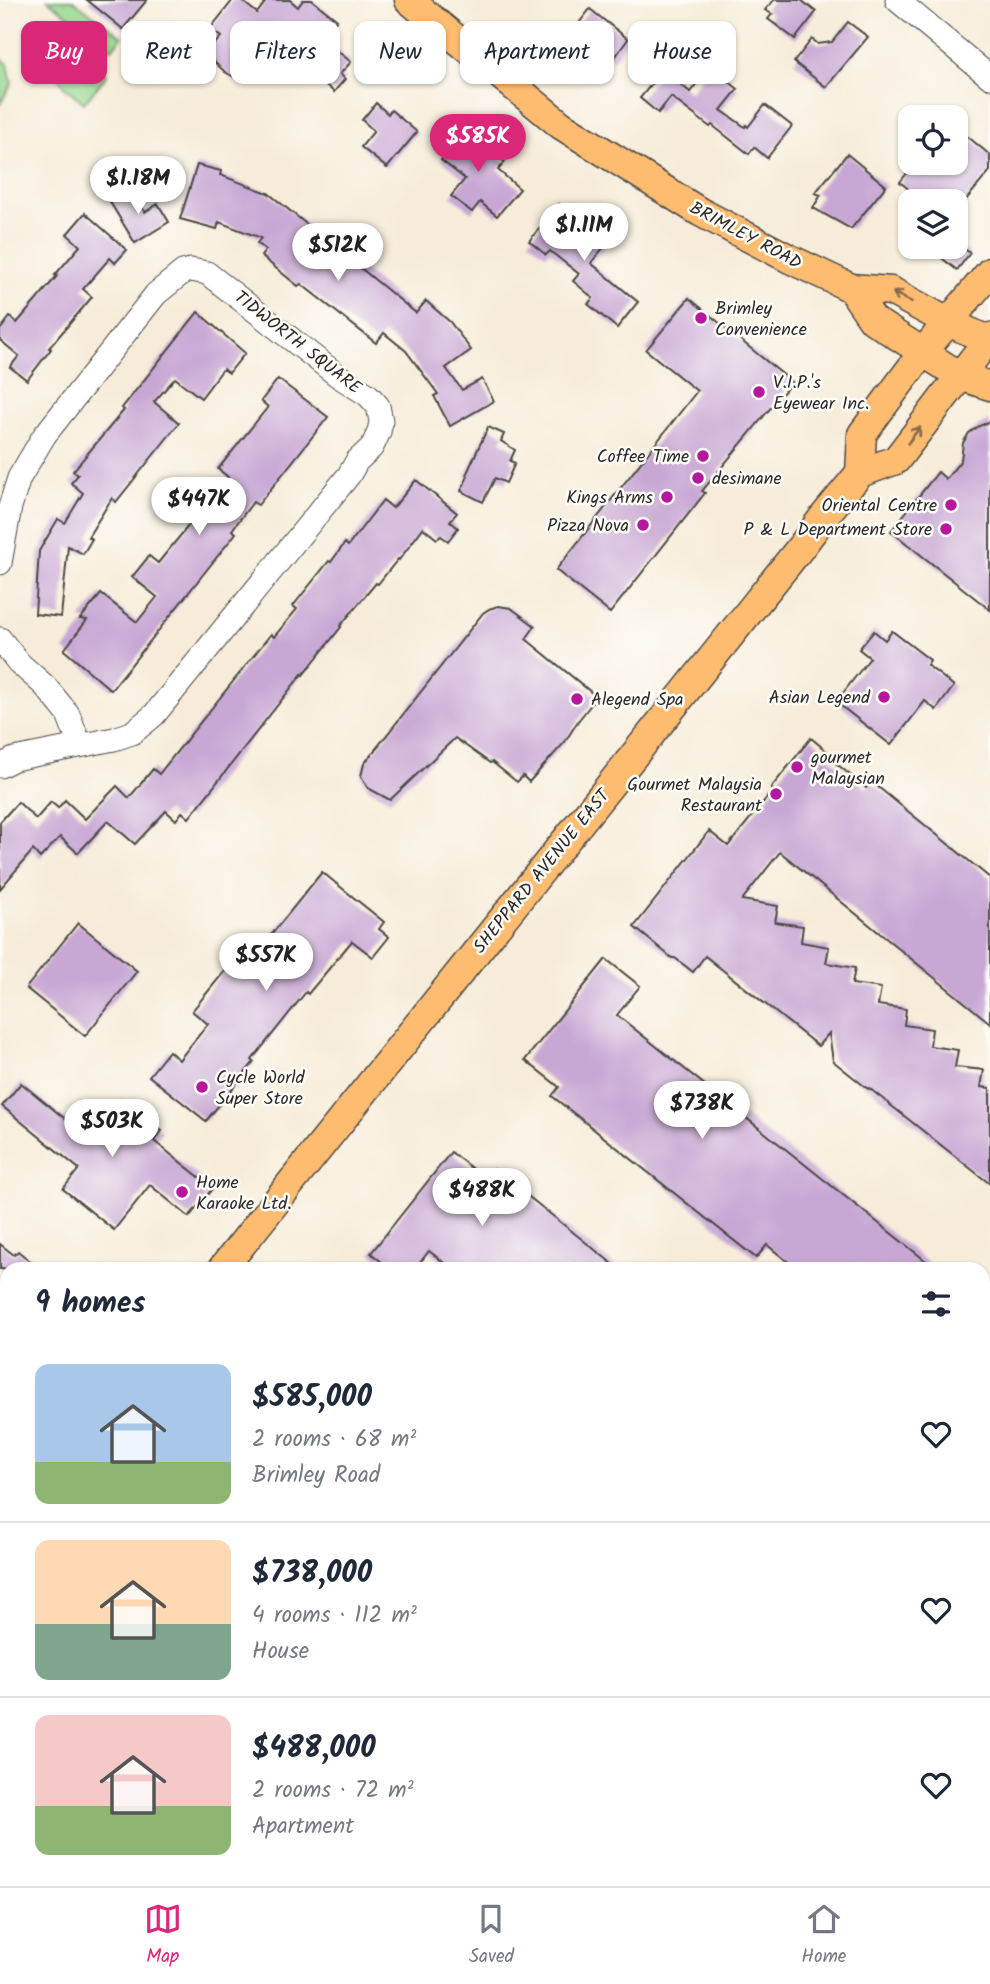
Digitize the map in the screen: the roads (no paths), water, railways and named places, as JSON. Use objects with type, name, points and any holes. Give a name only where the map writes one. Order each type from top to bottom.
[{"type":"main road","name":"BRIMLEY ROAD","points":[[409,0],[561,125],[700,212],[851,288],[891,291],[948,322],[989,339]]},
{"type":"main road","points":[[989,339],[896,460],[860,473],[862,434],[923,352],[990,272]]},
{"type":"main road","points":[[851,288],[873,320],[960,376],[990,386]]},
{"type":"main road","name":"SHEPPARD AVENUE EAST","points":[[228,1262],[860,473]]},
{"type":"street","points":[[897,0],[990,77]]},
{"type":"street","name":"TIDWORTH SQUARE","points":[[0,563],[10,507],[19,478],[44,436],[156,294],[183,272],[191,270],[214,277],[378,405],[381,421],[372,447],[357,461],[349,475],[153,715],[132,733],[14,759],[0,766]]},
{"type":"street","points":[[0,639],[68,714],[80,745]]},
{"type":"place","name":"Brimley Convenience","points":[[701,318]]},
{"type":"place","name":"V.I.P.'s Eyewear Inc.","points":[[759,392]]},
{"type":"place","name":"Coffee Time","points":[[703,456]]},
{"type":"place","name":"desimane","points":[[698,478]]},
{"type":"place","name":"Kings Arms","points":[[667,497]]},
{"type":"place","name":"Oriental Centre","points":[[951,505]]},
{"type":"place","name":"Pizza Nova","points":[[643,525]]},
{"type":"place","name":"P & L Department Store","points":[[946,529]]},
{"type":"place","name":"Asian Legend","points":[[884,697]]},
{"type":"place","name":"Alegend Spa","points":[[577,699]]},
{"type":"place","name":"gourmet Malaysian","points":[[797,767]]},
{"type":"place","name":"Gourmet Malaysia Restaurant","points":[[776,794]]},
{"type":"place","name":"Cycle World Super Store","points":[[202,1087]]},
{"type":"place","name":"Home Karaoke Ltd.","points":[[182,1192]]}]
